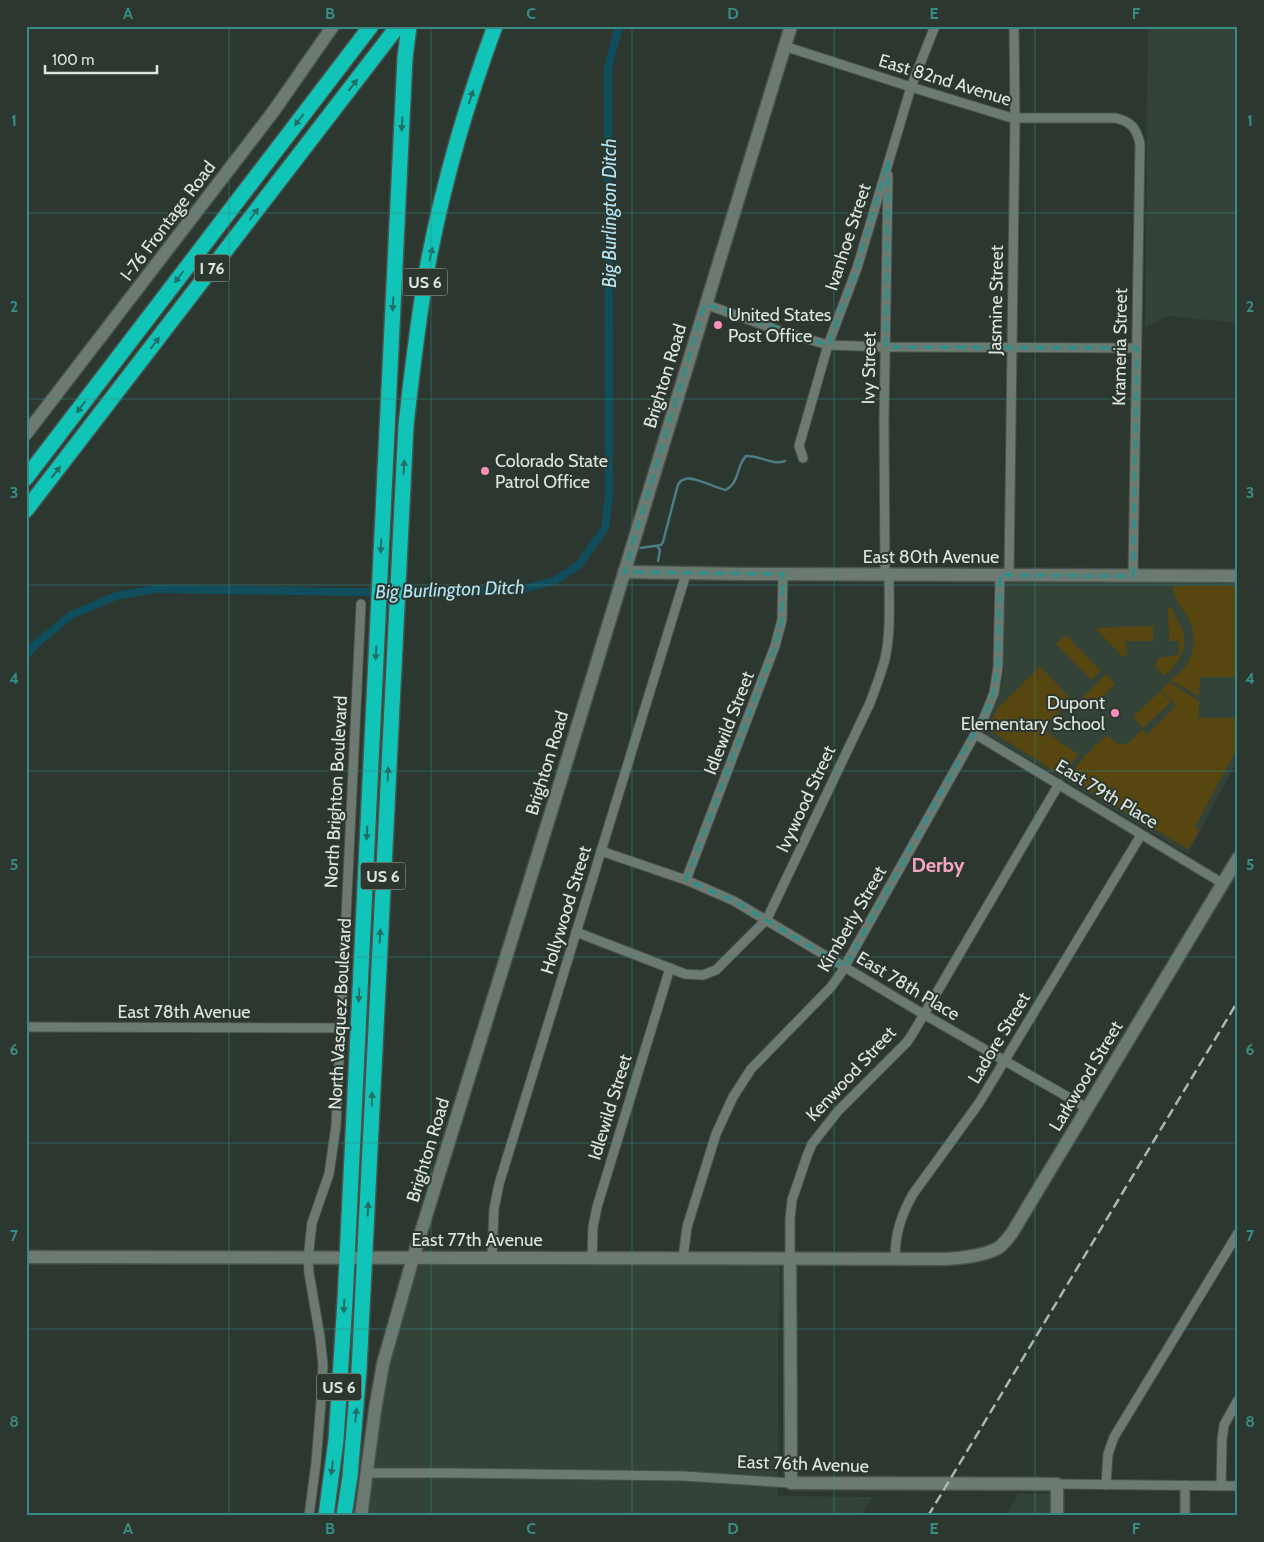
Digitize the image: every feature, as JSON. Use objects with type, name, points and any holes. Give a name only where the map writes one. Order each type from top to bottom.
[{"type":"highway","name":"I 76","points":[[26,478],[371,26]]},
{"type":"highway","name":"I 76","points":[[26,510],[398,26]]},
{"type":"highway","name":"US 6","points":[[382,514],[405,58],[410,26]]},
{"type":"highway","name":"US 6","points":[[401,516],[406,425],[425,284],[442,202],[463,122],[494,26]]},
{"type":"highway","points":[[382,514],[401,516]]},
{"type":"highway","name":"North Vasquez Boulevard","points":[[326,1516],[336,1440],[382,514]]},
{"type":"highway","name":"North Vasquez Boulevard","points":[[344,1516],[355,1420],[365,1258],[401,516]]},
{"type":"street","name":"I-76 Frontage Road","points":[[26,434],[273,112],[333,26]]},
{"type":"street","name":"Brighton Road","points":[[361,1516],[383,1364],[413,1258],[791,26]]},
{"type":"street","name":"Ivanhoe Street","points":[[803,458],[799,446],[828,345],[856,268],[911,87],[935,26]]},
{"type":"street","name":"Jasmine Street","points":[[1004,575],[1012,347],[1015,118],[1014,26]]},
{"type":"street","name":"East 82nd Avenue","points":[[784,46],[1015,118],[1115,118],[1129,122]]},
{"type":"street","name":"Krameria Street","points":[[1129,122],[1136,131],[1140,144],[1132,576]]},
{"type":"street","name":"Ivy Street","points":[[887,574],[886,347],[888,161]]},
{"type":"street","points":[[705,304],[777,330],[828,345],[1137,348]]},
{"type":"street","name":"East 80th Avenue","points":[[624,572],[686,574],[1238,576]]},
{"type":"street","name":"Hollywood Street","points":[[492,1258],[494,1209],[499,1184],[686,574]]},
{"type":"street","name":"Idlewild Street","points":[[686,880],[775,646],[782,620],[783,574]]},
{"type":"street","name":"Ivywood Street","points":[[576,932],[691,975],[710,973],[721,966],[767,919],[870,703],[880,677],[888,635],[887,574]]},
{"type":"street","name":"Kimberly Street","points":[[683,1258],[687,1228],[716,1134],[733,1097],[751,1069],[831,987],[845,967],[975,734],[990,702],[996,683],[1004,575]]},
{"type":"street","name":"North Brighton Boulevard","points":[[309,1516],[322,1402],[323,1365],[308,1258],[312,1223],[329,1174],[334,1141],[362,604]]},
{"type":"street","name":"East 79th Place","points":[[975,734],[1222,883]]},
{"type":"street","name":"Kenwood Street","points":[[791,1483],[790,1225],[792,1200],[807,1156],[812,1144],[828,1122],[907,1042],[925,1015],[1058,784]]},
{"type":"street","name":"Ladore Street","points":[[895,1259],[898,1227],[913,1194],[979,1103],[1141,834]]},
{"type":"street","name":"East 78th Place","points":[[601,851],[686,880],[734,901],[925,1015],[1087,1108]]},
{"type":"street","name":"Larkwood Street","points":[[927,1259],[961,1258],[998,1248],[1006,1242],[1238,858]]},
{"type":"street","name":"Idlewild Street","points":[[592,1258],[593,1228],[597,1207],[670,968]]},
{"type":"street","name":"East 78th Avenue","points":[[26,1028],[341,1028]]},
{"type":"street","points":[[1106,1485],[1106,1464],[1114,1437],[1238,1233]]},
{"type":"street","name":"East 77th Avenue","points":[[26,1257],[927,1259]]},
{"type":"street","points":[[1220,1486],[1224,1425],[1238,1400]]},
{"type":"street","name":"East 76th Avenue","points":[[367,1473],[674,1476],[791,1483],[1238,1486]]},
{"type":"street","points":[[1057,1484],[1057,1516]]},
{"type":"street","points":[[1185,1485],[1185,1516]]},
{"type":"highlighted area","points":[[888,161],[886,347],[1137,348],[1133,576],[1000,575],[998,667],[991,702],[845,967],[734,901],[686,880],[775,646],[782,620],[783,574],[624,572],[705,304],[828,345],[857,268]]},
{"type":"shaded area","points":[[1148,26],[1238,26],[1238,323],[1168,316],[1145,328]]},
{"type":"shaded area","name":"Dupont Elementary School","points":[[1004,579],[1238,582],[1238,759],[1188,854],[981,731],[996,704],[1002,684],[1004,668]]},
{"type":"shaded area","points":[[1173,586],[1238,586],[1238,677],[1200,677],[1199,696],[1170,680],[1184,668],[1189,660],[1194,644],[1192,626],[1176,598]]},
{"type":"shaded area","points":[[1168,608],[1171,608],[1182,628],[1184,644],[1179,658],[1165,676],[1155,667],[1158,658],[1179,655],[1179,641],[1169,641]]},
{"type":"shaded area","points":[[1153,626],[1153,641],[1126,641],[1127,655],[1122,656],[1095,628]]},
{"type":"shaded area","points":[[1066,635],[1101,671],[1091,680],[1056,644]]},
{"type":"shaded area","points":[[1040,666],[1071,699],[1044,729],[1062,744],[1079,754],[1062,776],[988,729],[997,709]]},
{"type":"shaded area","points":[[1106,674],[1115,684],[1088,711],[1079,701]]},
{"type":"shaded area","points":[[1169,682],[1199,701],[1199,718],[1238,718],[1238,746],[1195,827],[1199,831],[1188,849],[1068,778],[1085,755],[1107,735],[1118,743],[1126,744],[1142,729],[1147,735],[1176,705],[1161,690]]},
{"type":"shaded area","points":[[1160,691],[1171,702],[1143,728],[1133,717]]},
{"type":"shaded area","points":[[780,1258],[778,1496],[874,1497],[859,1516],[361,1516],[375,1410],[413,1260]]},
{"type":"shaded area","points":[[1018,1494],[1050,1494],[1050,1516],[1006,1516]]},
{"type":"waterway","name":"Big Burlington Ditch","points":[[26,655],[71,615],[116,596],[155,589],[429,593],[519,590],[554,581],[579,565],[605,528],[609,495],[608,68],[619,26]]},
{"type":"waterway","points":[[640,548],[661,545],[663,542],[677,487],[682,480],[694,479],[726,490],[734,483],[746,456],[776,462],[785,461]]},
{"type":"waterway","points":[[657,546],[660,550],[658,561]]},
{"type":"railway","points":[[928,1516],[1238,1001]]},
{"type":"place","name":"United States Post Office","points":[[718,325]]},
{"type":"place","name":"Colorado State Patrol Office","points":[[485,471]]},
{"type":"place","name":"Dupont Elementary School","points":[[1115,713]]},
{"type":"district","name":"Derby","points":[[938,865]]}]
